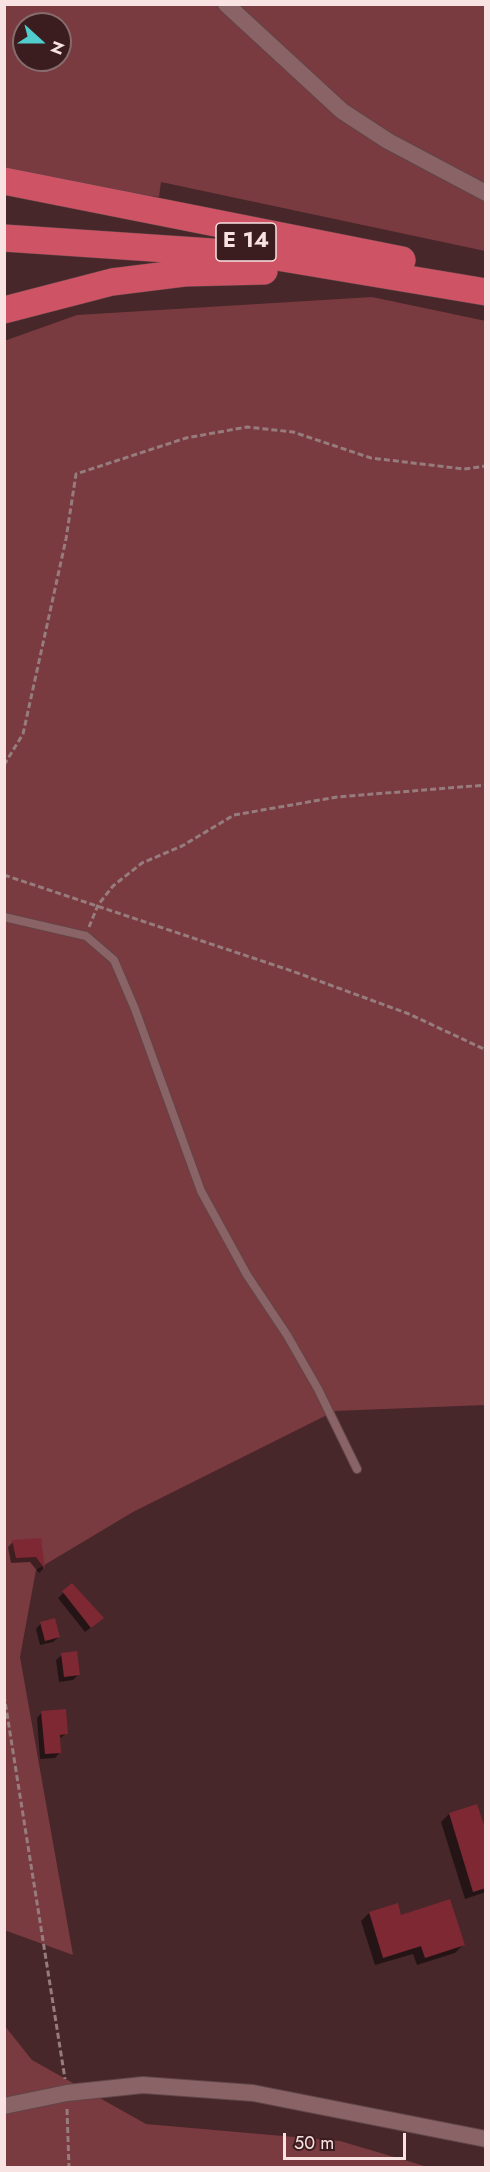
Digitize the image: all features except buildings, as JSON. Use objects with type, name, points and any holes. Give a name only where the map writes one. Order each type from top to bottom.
[{"type":"highway","points":[[4,181],[77,197],[350,248],[439,268]]},
{"type":"highway","name":"E 14","points":[[4,225],[39,224],[303,247],[486,277]]},
{"type":"highway","name":"E 14","points":[[4,238],[271,256],[397,275],[486,292]]},
{"type":"highway","points":[[4,310],[112,282],[184,273],[276,270],[397,275]]},
{"type":"street","points":[[226,4],[342,111],[388,141],[486,193]]},
{"type":"street","points":[[4,2106],[67,2093],[143,2085],[254,2093],[486,2139]]},
{"type":"lane","points":[[4,917],[86,936],[114,960],[135,1009],[201,1191],[247,1275],[287,1335],[318,1389],[357,1469]]},
{"type":"path","points":[[4,765],[23,734],[66,539],[76,474],[186,438],[247,427],[293,432],[370,458],[464,470],[486,466]]},
{"type":"path","points":[[86,936],[98,905],[112,886],[142,863],[182,846],[234,815],[337,797],[486,785]]},
{"type":"path","points":[[4,875],[98,905],[409,1014],[486,1050]]},
{"type":"path","points":[[4,1695],[67,2093],[69,2168]]},
{"type":"shaded area","points":[[4,5],[485,5],[485,251],[161,182],[159,197],[75,187],[5,174]]},
{"type":"shaded area","points":[[372,297],[486,321],[485,1405],[335,1411],[133,1512],[36,1570],[20,1657],[73,1955],[4,1930],[4,341],[77,315]]},
{"type":"shaded area","points":[[4,2025],[32,2060],[146,2124],[340,2141],[428,2167],[5,2167]]}]
